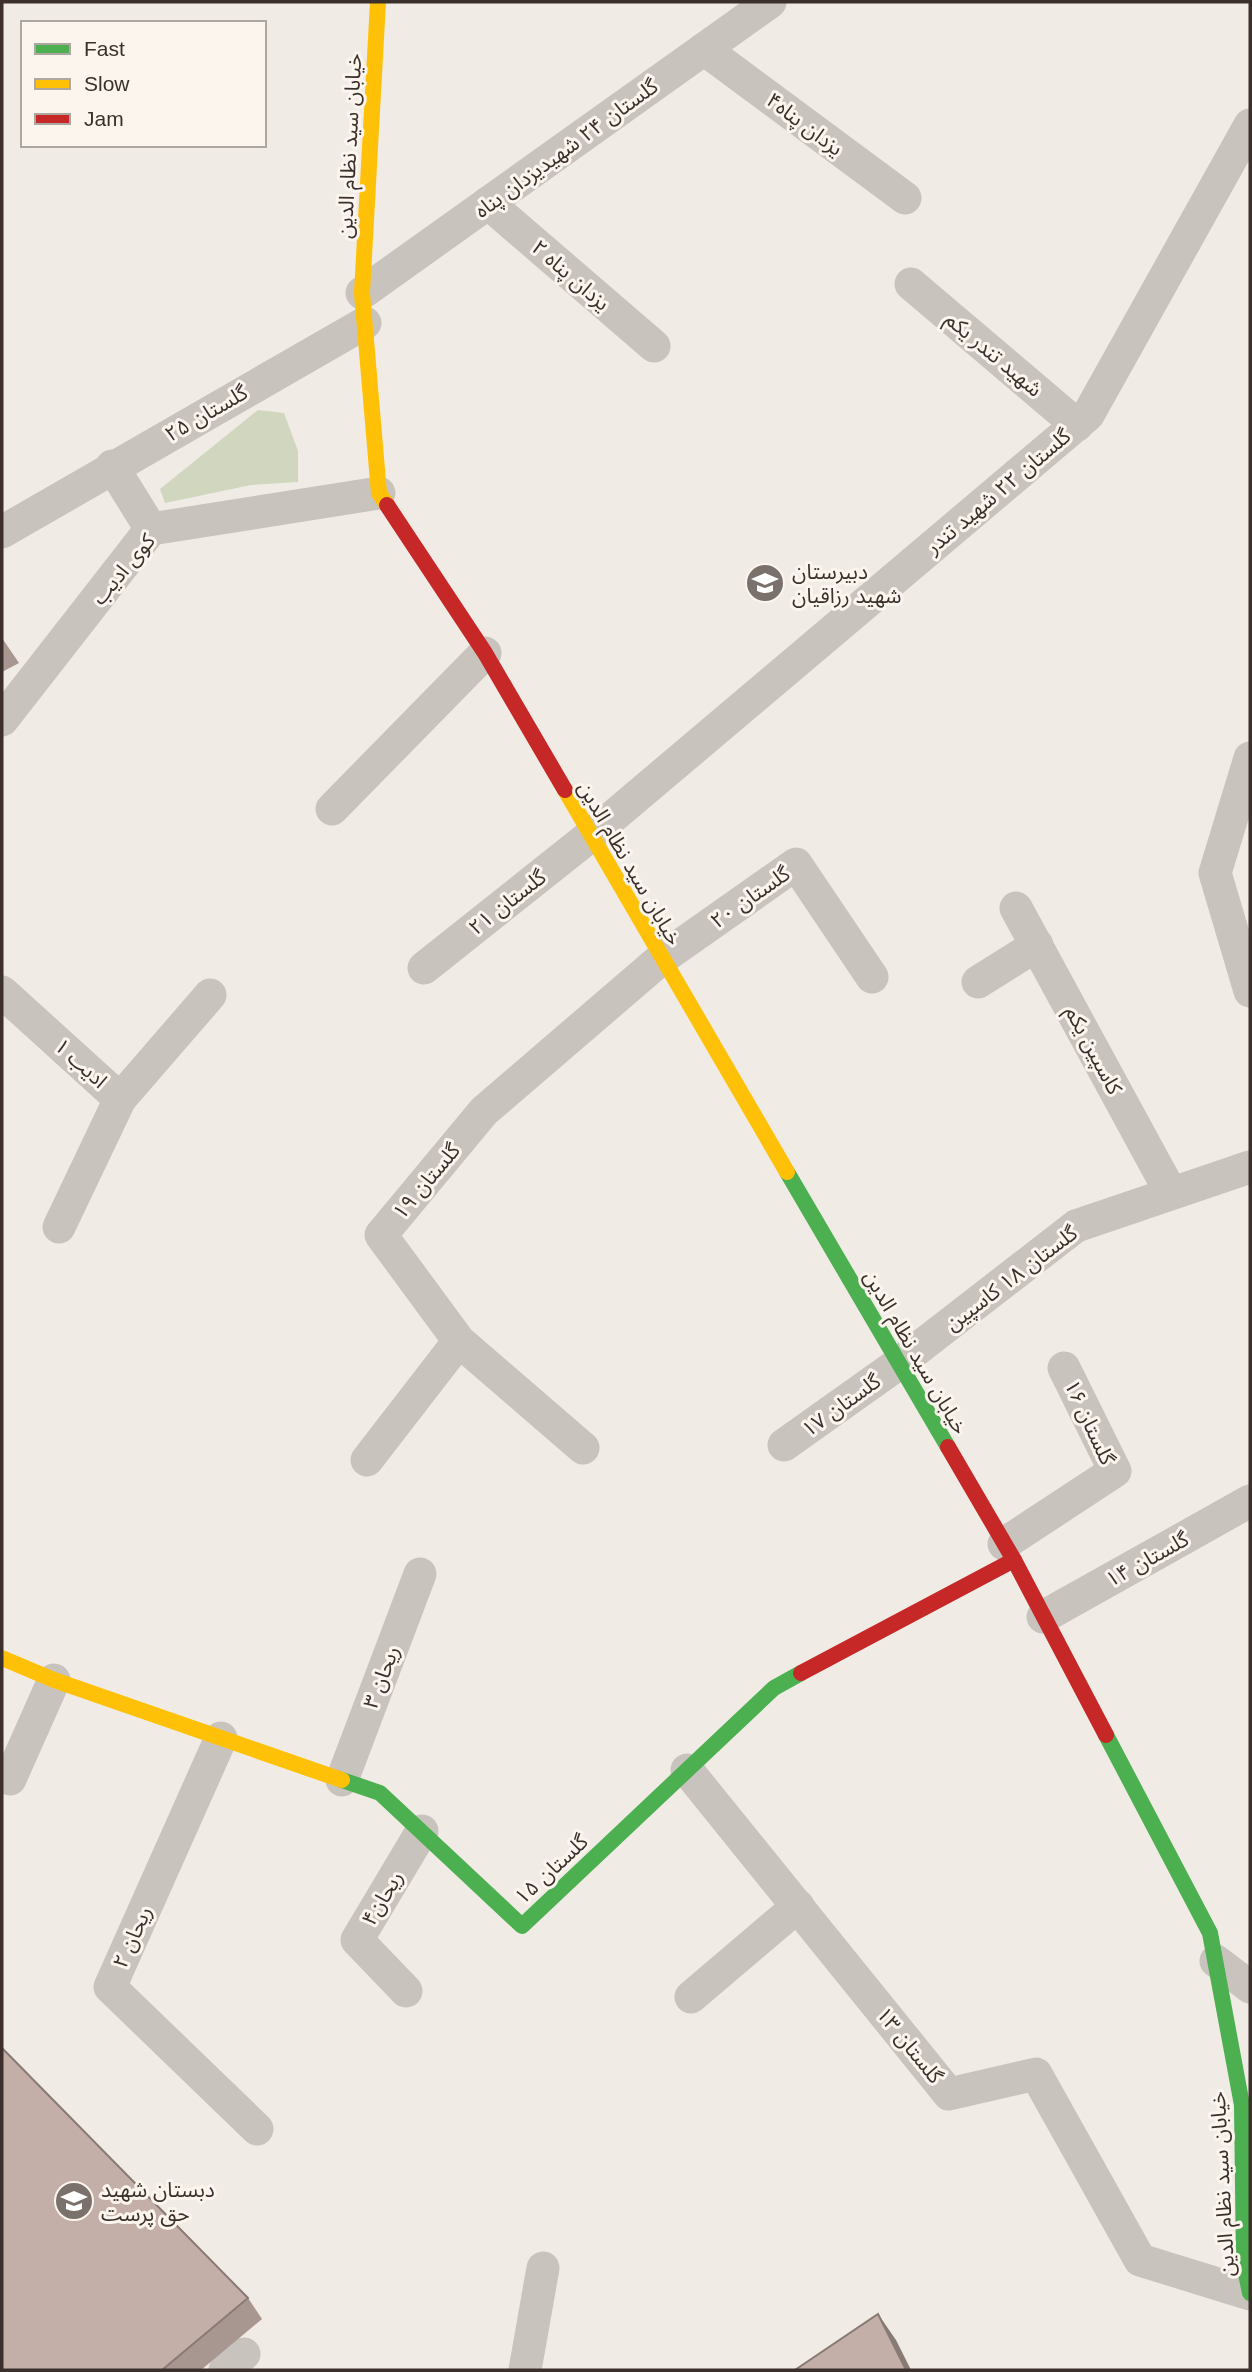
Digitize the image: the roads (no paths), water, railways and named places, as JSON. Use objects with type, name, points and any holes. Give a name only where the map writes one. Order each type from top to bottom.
[{"type":"main road","name":"خیابان سید نظام الدین","points":[[377,2],[363,308],[379,493],[485,653],[1009,1552],[1210,1933],[1242,2105],[1244,2264],[1250,2293]]},
{"type":"main road","name":"گلستان ۱۵","points":[[2,1658],[54,1680],[380,1793],[522,1926],[774,1688],[1009,1552]]},
{"type":"street","name":"گلستان ۲۴ شهیدیزدان پناه","points":[[363,308],[488,203],[770,2]]},
{"type":"street","name":"یزدان پناه۴","points":[[704,49],[905,198]]},
{"type":"street","name":"گلستان ۲۲ شهید تندر","points":[[590,836],[1088,415],[1250,125]]},
{"type":"street","name":"یزدان پناه ۲","points":[[488,203],[654,346]]},
{"type":"street","name":"شهید تندر یکم","points":[[911,284],[1077,425]]},
{"type":"street","name":"گلستان ۲۵","points":[[2,532],[112,467],[363,308]]},
{"type":"street","points":[[112,467],[151,529]]},
{"type":"street","name":"کوی ادیب","points":[[2,720],[151,529],[379,493]]},
{"type":"street","points":[[332,809],[485,653]]},
{"type":"street","points":[[1250,758],[1215,873],[1250,991]]},
{"type":"street","name":"گلستان ۲۱","points":[[425,968],[590,836]]},
{"type":"street","name":"گلستان ۲۰","points":[[662,959],[796,864],[872,977]]},
{"type":"street","name":"کاسپین یکم","points":[[1016,908],[1171,1193]]},
{"type":"street","points":[[978,982],[1037,945]]},
{"type":"street","name":"گلستان ۱۹","points":[[583,1448],[459,1341],[381,1235],[484,1111],[662,959]]},
{"type":"street","name":"ادیب ۱","points":[[2,992],[120,1099],[210,995]]},
{"type":"street","points":[[59,1227],[120,1099]]},
{"type":"street","name":"گلستان ۱۸ کاسپین","points":[[898,1364],[1076,1226],[1171,1193],[1249,1161]]},
{"type":"street","points":[[367,1460],[459,1341]]},
{"type":"street","name":"گلستان ۱۷","points":[[784,1446],[898,1364]]},
{"type":"street","name":"گلستان ۱۶","points":[[1009,1552],[1115,1471],[1064,1368]]},
{"type":"street","name":"گلستان ۱۴","points":[[1043,1617],[1250,1501]]},
{"type":"street","name":"ریحان ۳","points":[[342,1780],[420,1574]]},
{"type":"street","points":[[9,1779],[54,1680]]},
{"type":"street","name":"ریحان ۲","points":[[221,1738],[110,1987],[257,2129]]},
{"type":"street","name":"گلستان ۱۳","points":[[687,1770],[949,2094],[1036,2074],[1140,2260],[1250,2293]]},
{"type":"street","name":"ریحان۴","points":[[406,1991],[357,1940],[422,1831]]},
{"type":"street","points":[[691,1997],[798,1906]]},
{"type":"street","points":[[1216,1961],[1250,1987]]},
{"type":"street","points":[[525,2370],[543,2268]]},
{"type":"place","name":"دبیرستان شهید رزاقیان","points":[[765,583]]},
{"type":"place","name":"دبستان شهید حق پرست","points":[[74,2201]]}]
